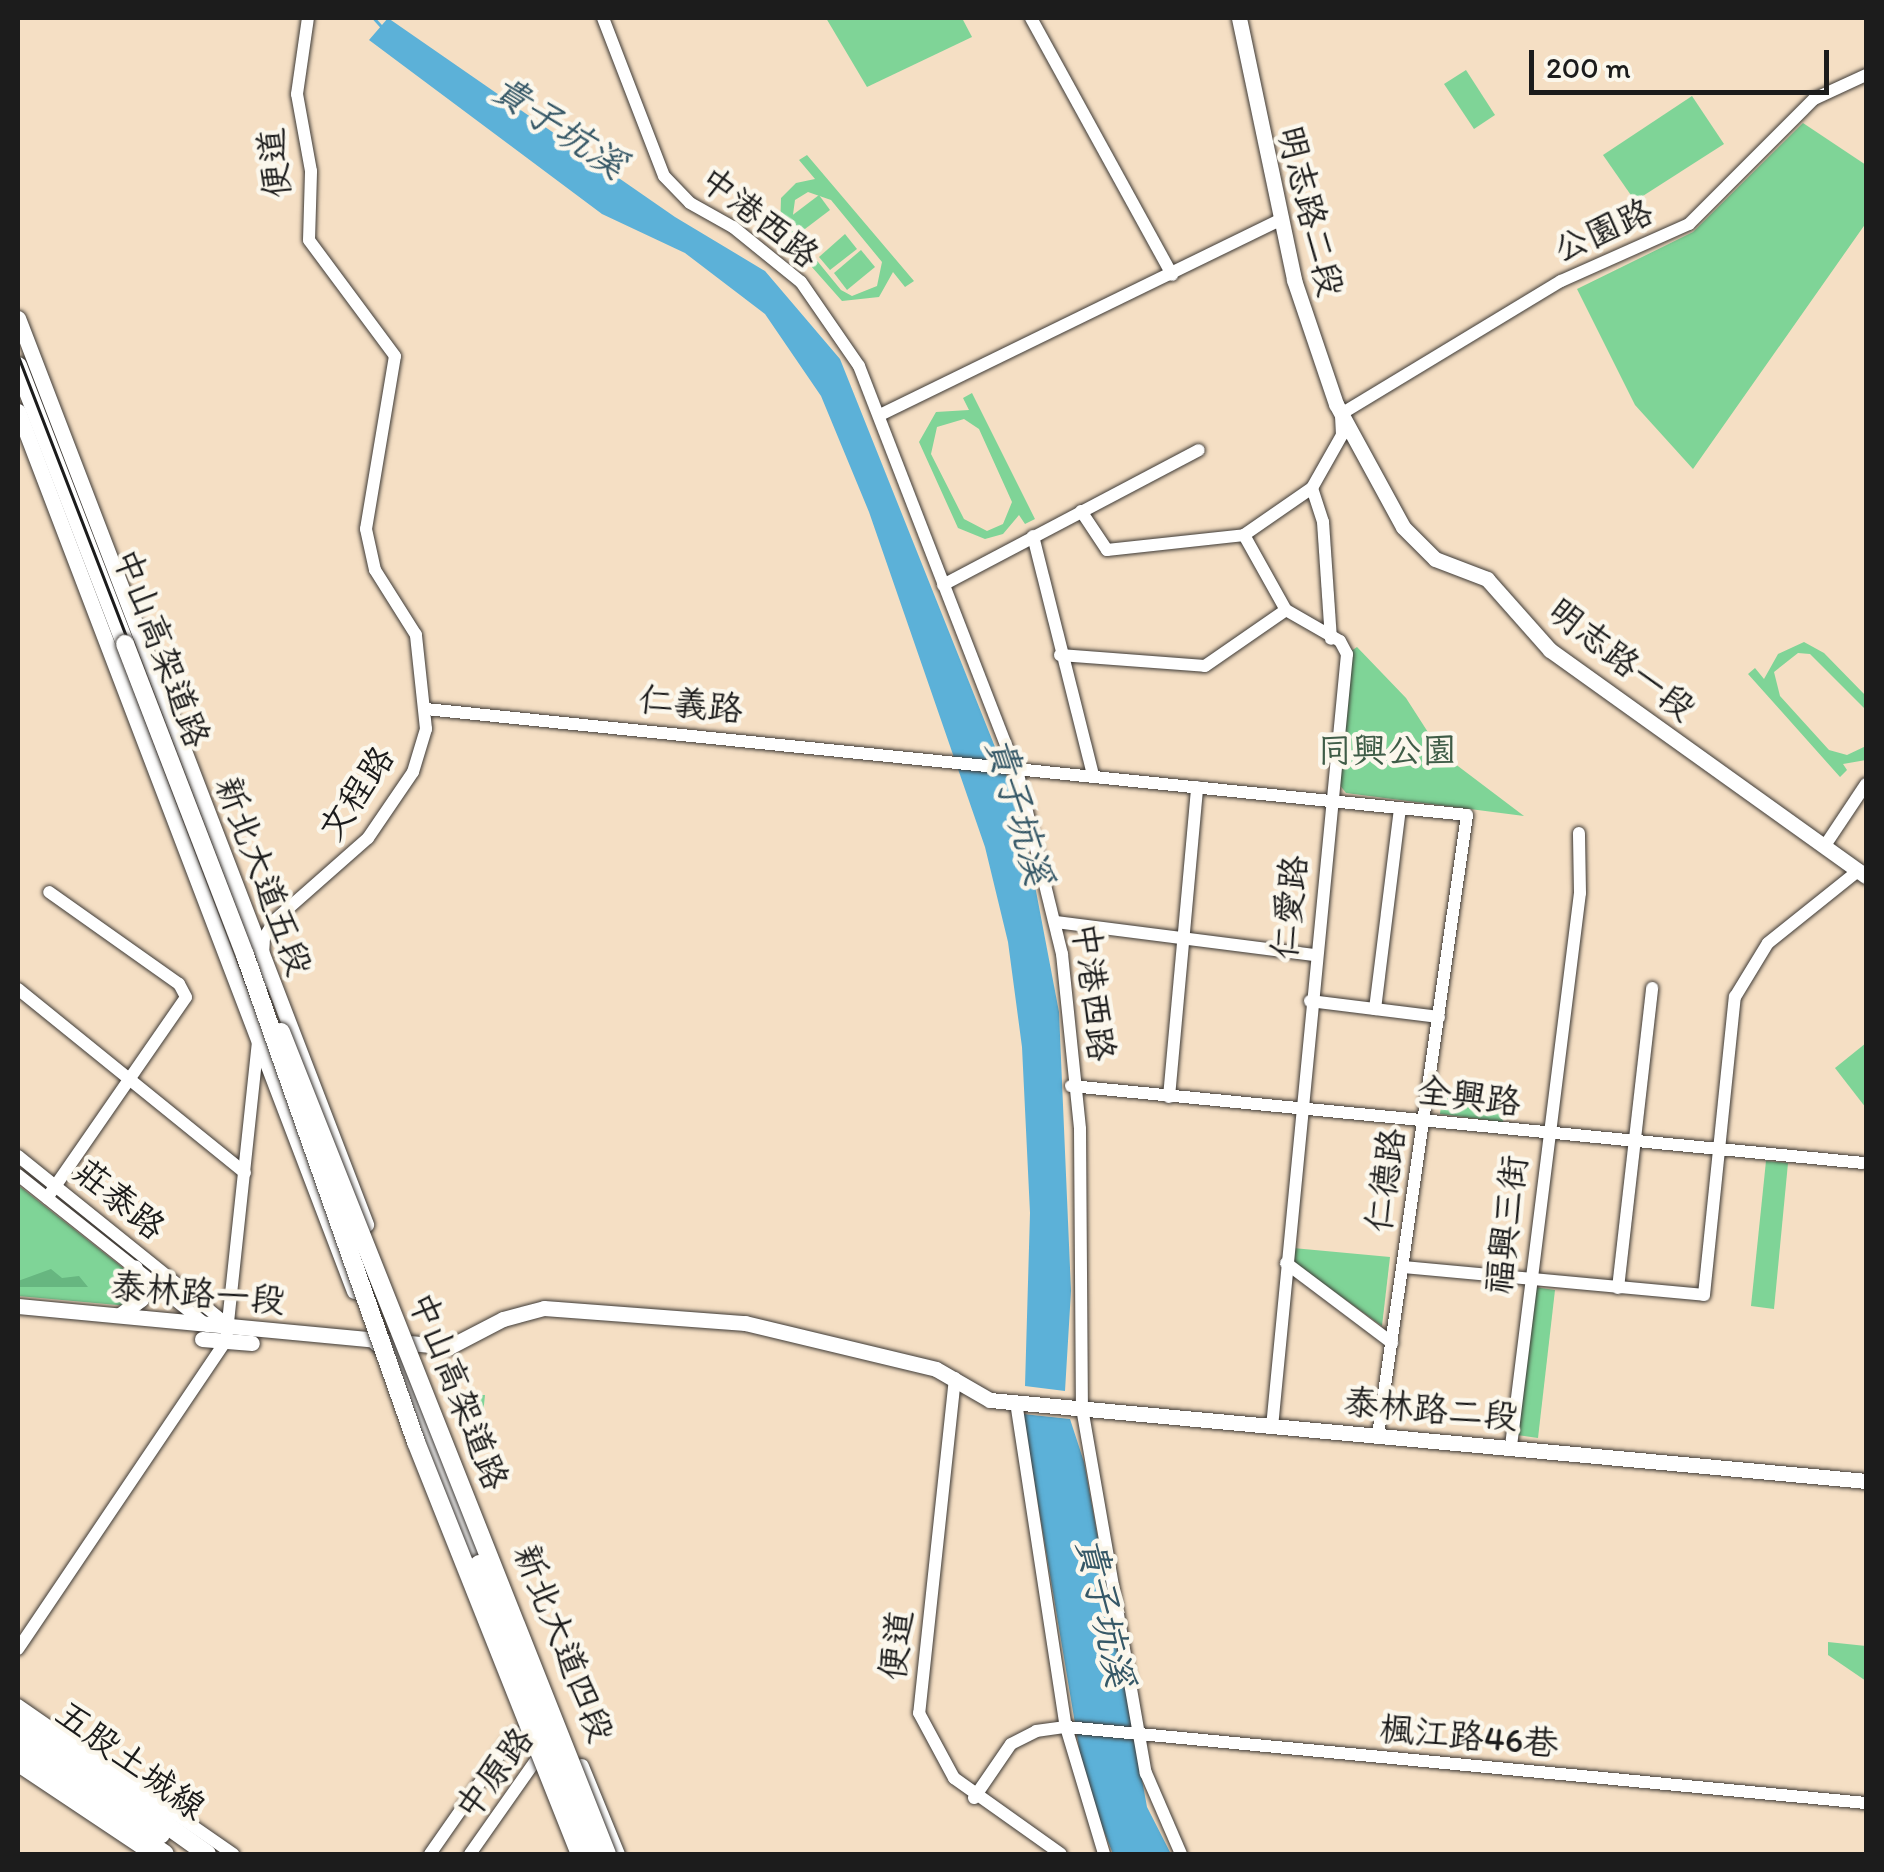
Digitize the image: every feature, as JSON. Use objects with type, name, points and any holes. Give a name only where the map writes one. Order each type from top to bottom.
[{"type":"highway","name":"中山高架道路","points":[[18,366],[125,644],[253,958],[416,1442],[576,1854]]},
{"type":"highway","name":"中山高架道路","points":[[253,958],[262,991],[304,1082],[607,1854]]},
{"type":"highway","points":[[372,1339],[405,1350],[479,1564],[595,1854]]},
{"type":"highway","name":"五股土城線","points":[[18,1718],[207,1854]]},
{"type":"highway","points":[[18,1736],[190,1854]]},
{"type":"highway","name":"五股土城線","points":[[18,1753],[165,1854]]},
{"type":"main road","name":"明志路二段","points":[[1239,18],[1278,221],[1341,414]]},
{"type":"main road","name":"新北大道五段","points":[[18,318],[172,716],[253,958],[342,1161],[405,1350]]},
{"type":"main road","name":"新北大道五段","points":[[18,411],[372,1339]]},
{"type":"main road","name":"明志路一段","points":[[1341,414],[1397,519],[1426,553],[1487,578],[1550,650],[1863,873]]},
{"type":"main road","points":[[136,721],[155,737],[172,716]]},
{"type":"main road","points":[[310,1173],[323,1156],[342,1161]]},
{"type":"main road","points":[[119,1316],[141,1299],[135,1268]]},
{"type":"main road","name":"泰林路一段","points":[[18,1306],[119,1316],[229,1334],[372,1339]]},
{"type":"main road","points":[[405,1350],[449,1347],[527,1311],[572,1308],[772,1327],[955,1378]]},
{"type":"main road","name":"泰林路一段","points":[[229,1334],[252,1343]]},
{"type":"main road","name":"新北大道四段","points":[[372,1339],[534,1761],[576,1854]]},
{"type":"main road","name":"新北大道四段","points":[[405,1350],[617,1854]]},
{"type":"main road","name":"泰林路二段","points":[[955,1378],[990,1400],[1866,1481]]},
{"type":"main road","name":"新北大道四段","points":[[524,1732],[549,1742],[595,1854]]},
{"type":"street","name":"便道","points":[[308,18],[297,94],[312,171],[309,240],[346,292]]},
{"type":"street","name":"中港西路","points":[[602,18],[664,176],[690,203],[733,227],[801,282],[832,319],[882,414],[1011,766],[1056,922],[1072,1087],[1076,1408],[1136,1734],[1146,1773],[1182,1854]]},
{"type":"street","points":[[1032,20],[1172,275]]},
{"type":"street","name":"公園路","points":[[1341,414],[1561,281],[1689,224],[1814,99],[1866,75]]},
{"type":"street","points":[[882,414],[1278,221]]},
{"type":"street","name":"文程路","points":[[253,958],[275,920],[348,862],[405,786],[419,756],[426,710],[416,635],[375,570],[366,529],[395,356],[346,292]]},
{"type":"street","points":[[1081,511],[1107,550],[1244,535],[1312,488],[1342,435],[1341,414]]},
{"type":"street","points":[[942,585],[1199,450]]},
{"type":"street","name":"仁愛路","points":[[1272,1427],[1299,1108],[1347,654],[1340,641],[1331,639],[1324,522],[1312,488]]},
{"type":"street","points":[[1244,535],[1286,610],[1331,639]]},
{"type":"street","points":[[1033,536],[1093,775]]},
{"type":"street","points":[[1060,655],[1205,666],[1286,610]]},
{"type":"street","name":"仁義路","points":[[426,710],[1011,766]]},
{"type":"street","points":[[1011,766],[1400,808],[1375,1009]]},
{"type":"street","points":[[1826,844],[1866,784]]},
{"type":"street","points":[[1169,1097],[1197,787]]},
{"type":"street","name":"仁德路","points":[[1378,1435],[1467,815],[1400,808]]},
{"type":"street","name":"福興三街","points":[[1511,1446],[1580,893],[1579,833]]},
{"type":"street","points":[[1404,1267],[1681,1295],[1700,1296],[1708,1290],[1735,998],[1777,934],[1863,873]]},
{"type":"street","points":[[47,1198],[130,1080],[185,992],[49,892]]},
{"type":"street","points":[[1056,922],[1314,955]]},
{"type":"street","points":[[1618,1288],[1652,988]]},
{"type":"street","points":[[18,990],[246,1173]]},
{"type":"street","points":[[18,1649],[229,1334],[262,991]]},
{"type":"street","points":[[1310,1001],[1439,1017]]},
{"type":"street","name":"全興路","points":[[1072,1087],[1633,1144],[1863,1162]]},
{"type":"street","name":"莊泰路","points":[[18,1156],[229,1334]]},
{"type":"street","name":"莊泰路","points":[[18,1175],[135,1268],[203,1331]]},
{"type":"street","points":[[1286,1264],[1392,1342]]},
{"type":"street","name":"便道","points":[[955,1378],[919,1713],[939,1757],[974,1798],[1061,1854]]},
{"type":"street","points":[[1019,1402],[1070,1727],[1104,1854]]},
{"type":"street","points":[[18,1706],[233,1854]]},
{"type":"street","name":"楓江路46巷","points":[[974,1798],[1010,1744],[1036,1731],[1070,1727],[1866,1803]]},
{"type":"street","points":[[430,1854],[513,1735],[524,1732]]},
{"type":"street","name":"中原路","points":[[470,1854],[549,1742],[568,1732]]},
{"type":"street","points":[[18,1766],[150,1854]]},
{"type":"green space","points":[[826,18],[962,18],[972,37],[867,87]]},
{"type":"green space","points":[[1466,70],[1495,115],[1474,129],[1444,84]]},
{"type":"green space","points":[[1692,96],[1724,144],[1635,201],[1603,155]]},
{"type":"green space","points":[[1803,123],[1866,165],[1866,223],[1693,469],[1635,405],[1577,289],[1693,232]]},
{"type":"green space","points":[[807,155],[914,281],[905,287],[893,272],[879,297],[842,301],[780,231],[781,198],[796,183],[815,179],[799,160]],"holes":[[[808,192],[831,200],[882,262],[877,286],[852,296],[841,290],[791,229],[795,200]]]},
{"type":"green space","points":[[819,195],[830,210],[801,232],[790,217]]},
{"type":"green space","points":[[845,234],[857,249],[830,270],[819,257]]},
{"type":"green space","points":[[861,250],[875,267],[847,290],[834,273]]},
{"type":"green space","points":[[972,393],[1035,519],[1025,524],[1019,515],[1003,534],[985,539],[958,528],[919,442],[936,412],[969,410],[963,398]],"holes":[[[964,419],[979,429],[1012,502],[1003,524],[987,531],[964,519],[931,454],[937,427]]]},
{"type":"green space","points":[[1804,642],[1824,653],[1866,696],[1866,710],[1810,654],[1798,653],[1774,672],[1780,696],[1829,750],[1847,755],[1866,746],[1866,760],[1843,764],[1847,770],[1840,777],[1748,674],[1755,668],[1764,679],[1778,654]]},
{"type":"green space","name":"同興公園","points":[[1357,647],[1406,698],[1442,754],[1524,816],[1346,793],[1339,784],[1351,651]]},
{"type":"green space","points":[[1866,1043],[1866,1108],[1835,1068]]},
{"type":"green space","points":[[1443,1089],[1506,1097],[1503,1122],[1440,1114]]},
{"type":"green space","points":[[1766,1161],[1788,1163],[1774,1309],[1751,1306]]},
{"type":"green space","points":[[18,1185],[132,1275],[139,1290],[128,1306],[18,1296]]},
{"type":"green space","points":[[1293,1248],[1390,1257],[1382,1326],[1292,1261]]},
{"type":"green space","points":[[51,1269],[62,1278],[79,1276],[88,1287],[18,1287],[18,1281]]},
{"type":"green space","points":[[1534,1287],[1555,1290],[1538,1438],[1517,1435]]},
{"type":"green space","points":[[465,1395],[485,1395],[479,1452],[461,1403]]},
{"type":"green space","points":[[1828,1642],[1866,1646],[1866,1681],[1828,1655]]},
{"type":"water","points":[[388,18],[675,217],[765,271],[840,359],[1021,812],[1059,1012],[1071,1291],[1065,1391],[1025,1386],[1030,1213],[1022,1047],[1008,942],[985,847],[869,512],[821,396],[765,314],[685,253],[602,214],[369,40]]},
{"type":"water","points":[[1023,1414],[1070,1419],[1084,1462],[1147,1807],[1171,1854],[1113,1854],[1085,1783]]},
{"type":"waterway","name":"貴子坑溪","points":[[374,18],[383,28]]},
{"type":"railway","points":[[18,355],[596,1854]]}]
